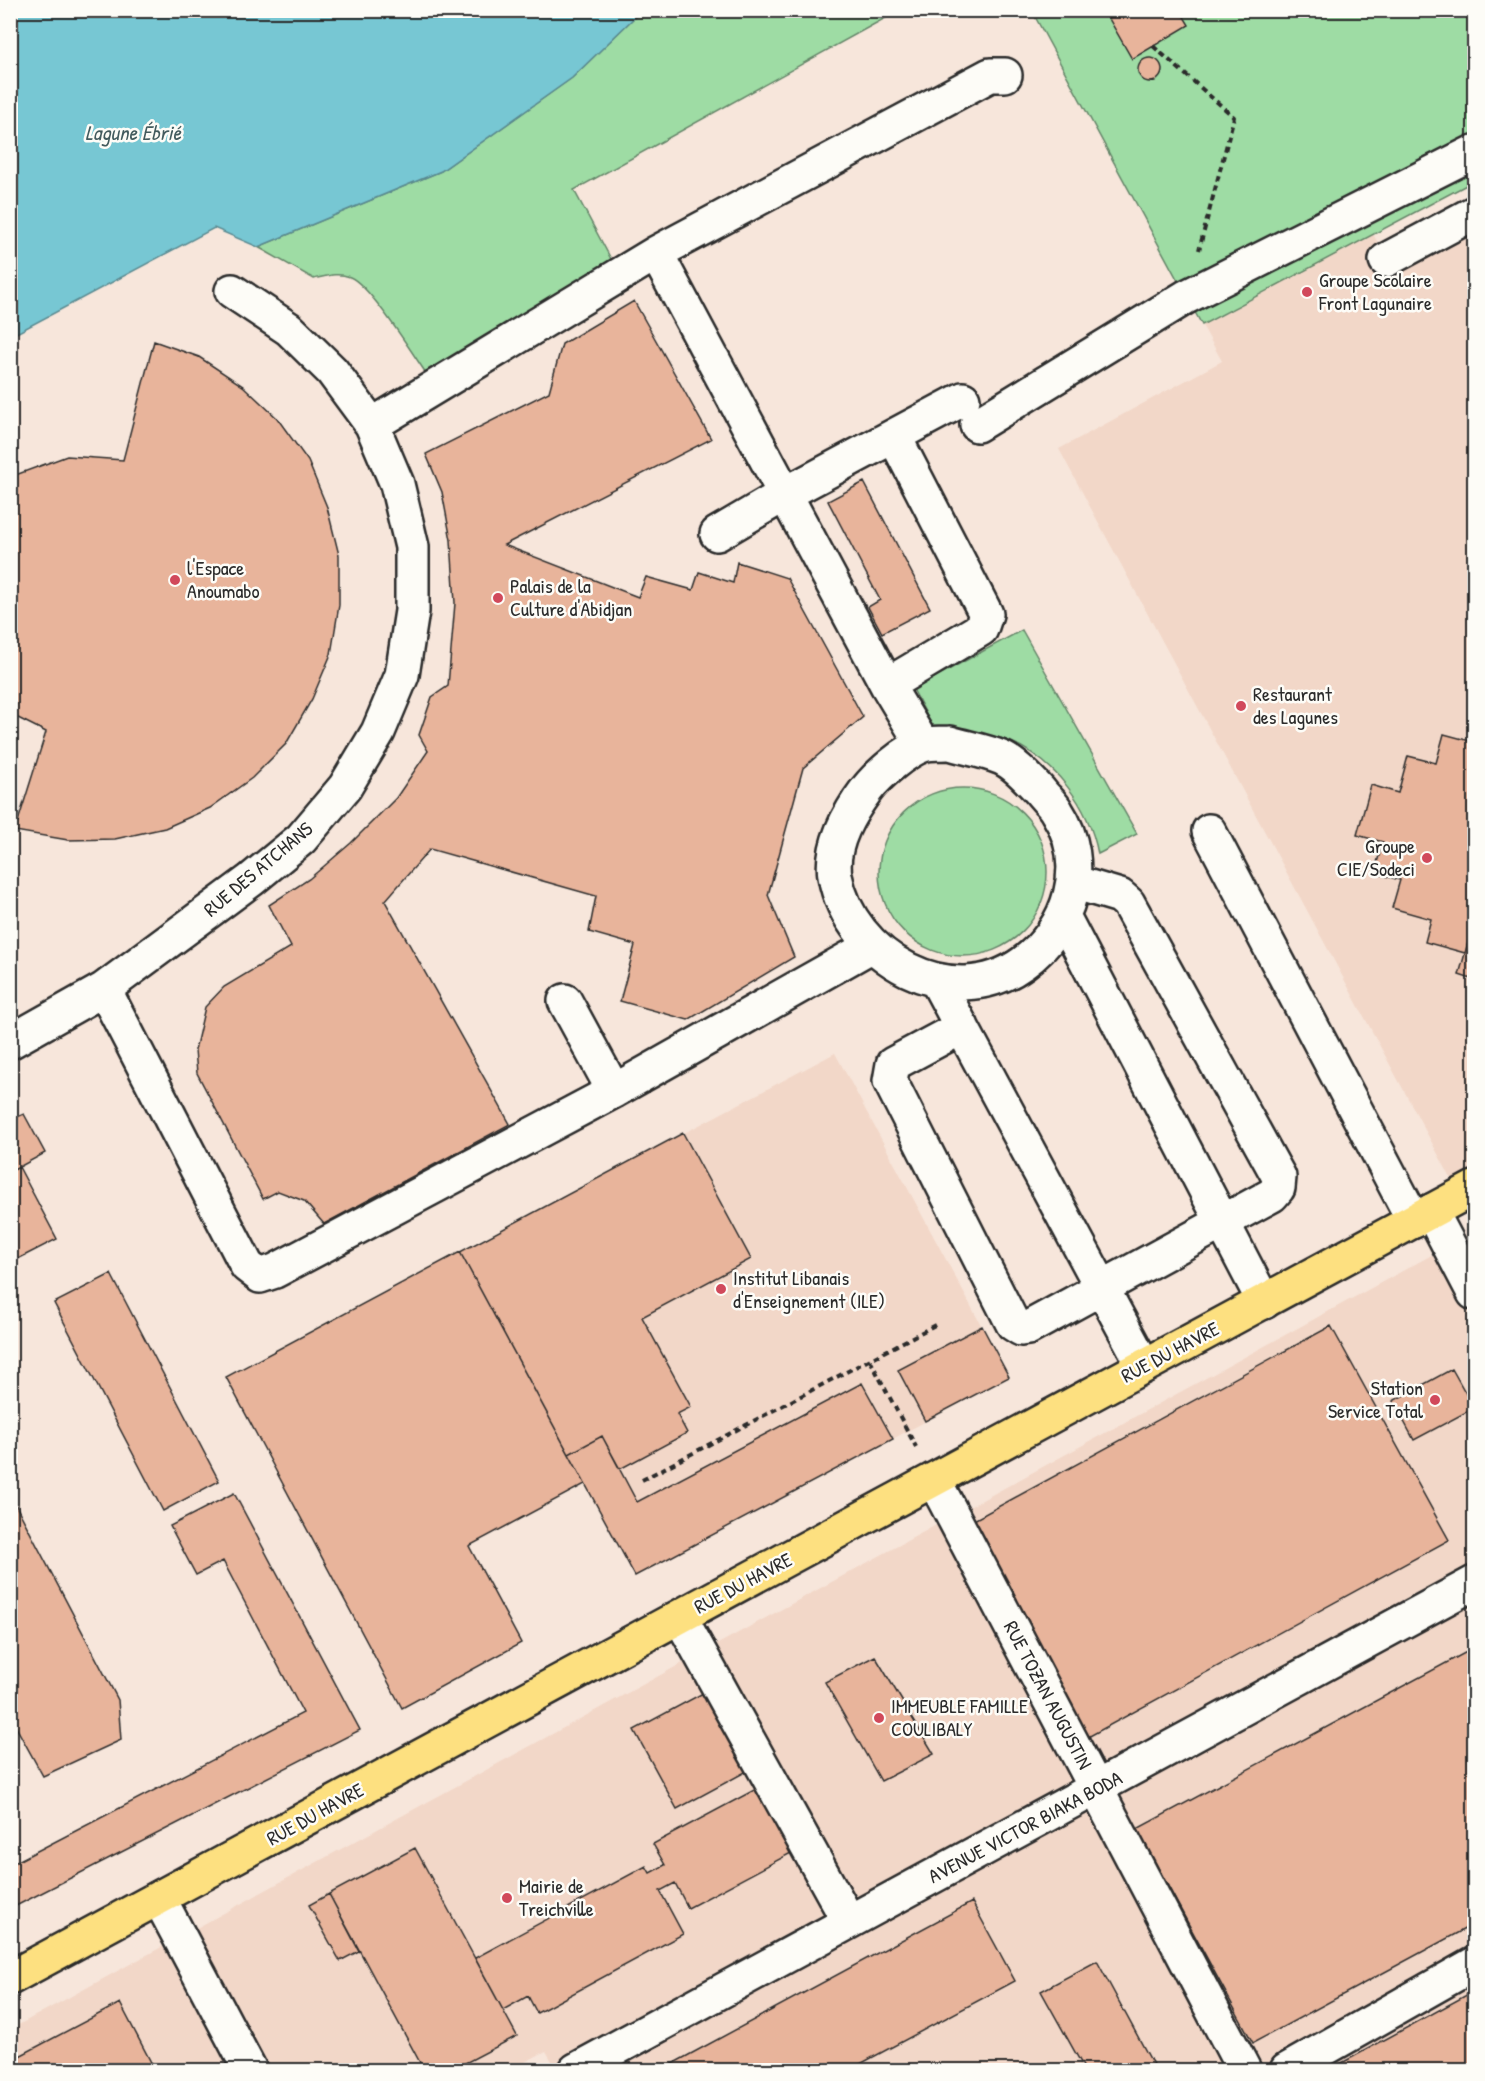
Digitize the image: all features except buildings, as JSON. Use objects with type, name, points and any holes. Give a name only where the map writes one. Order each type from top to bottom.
[{"type":"main road","name":"RUE DU HAVRE","points":[[10,1978],[1474,1188]]},
{"type":"street","points":[[372,425],[656,253],[990,75],[1005,75]]},
{"type":"street","points":[[717,534],[784,494],[894,436],[970,412],[1186,297],[1474,152]]},
{"type":"street","points":[[1386,260],[1474,213]]},
{"type":"street","points":[[656,253],[887,685],[923,745]]},
{"type":"street","name":"RUE DES ATCHANS","points":[[10,1042],[104,989],[251,880],[302,839],[345,787],[378,732],[402,675],[412,611],[412,547],[397,484],[372,425],[333,371],[289,328],[232,291]]},
{"type":"street","points":[[887,685],[981,630],[986,614],[894,436]]},
{"type":"street","points":[[950,743],[1004,759],[1034,784],[1058,812],[1072,846],[1074,882],[1064,918],[1043,949],[1012,971],[978,982],[938,982],[904,968],[871,946],[848,911],[835,876],[838,844],[850,811],[878,774],[923,745],[950,743]]},
{"type":"street","points":[[1209,831],[1422,1216],[1474,1293]]},
{"type":"street","points":[[962,1027],[892,1064],[890,1081],[1013,1324],[1021,1329],[1028,1328],[1222,1223],[1272,1195],[1278,1188],[1279,1177],[1128,903],[1120,896],[1074,882]]},
{"type":"street","points":[[1064,918],[1264,1302]]},
{"type":"street","points":[[104,989],[247,1266],[260,1276],[286,1266],[614,1091],[871,946]]},
{"type":"street","points":[[938,982],[1144,1366]]},
{"type":"street","points":[[565,1001],[614,1091]]},
{"type":"street","name":"RUE TOZAN AUGUSTIN","points":[[934,1480],[1098,1788],[1244,2070]]},
{"type":"street","name":"AVENUE VICTOR BIAKA BODA","points":[[576,2070],[1474,1583]]},
{"type":"street","points":[[680,1617],[849,1922]]},
{"type":"street","points":[[159,1898],[250,2070]]},
{"type":"street","points":[[1287,2070],[1474,1964]]},
{"type":"path","points":[[1153,46],[1234,117],[1186,297]]},
{"type":"path","points":[[642,1480],[935,1325]]},
{"type":"path","points":[[870,1360],[934,1480]]},
{"type":"shaded area","points":[[1474,227],[1474,1221],[1059,449],[1222,361],[1202,325],[1373,234],[1393,270]]},
{"type":"shaded area","name":"Institut Libanais d'Enseignement (ILE)","points":[[835,1053],[1009,1377],[635,1576],[460,1252]]},
{"type":"shaded area","points":[[1474,1232],[1474,2070],[557,2070],[546,2051],[510,2070],[11,2070],[11,2029],[688,1660],[847,1887],[716,1645]]},
{"type":"green space","points":[[641,11],[898,11],[574,190],[612,261],[428,376],[380,307],[359,283],[350,277],[341,275],[314,279],[258,247],[441,171],[572,78]]},
{"type":"green space","points":[[1032,11],[1474,11],[1474,181],[1202,325]]},
{"type":"green space","points":[[1022,630],[1137,834],[1098,854],[1087,819],[1078,802],[1055,772],[1026,749],[1009,741],[972,733],[935,731],[913,689]]},
{"type":"green space","points":[[963,788],[979,789],[995,794],[1023,812],[1041,840],[1046,856],[1046,888],[1041,904],[1023,932],[995,950],[979,955],[963,956],[947,955],[931,950],[903,932],[885,904],[880,888],[879,872],[880,856],[885,840],[903,812],[931,794],[947,789]]},
{"type":"water","name":"Lagune Ébrié","points":[[11,10],[641,11],[572,78],[441,171],[258,247],[214,228],[11,336]]},
{"type":"place","name":"Groupe Scolaire Front Lagunaire","points":[[1307,292]]},
{"type":"place","name":"l'Espace Anoumabo","points":[[175,580]]},
{"type":"place","name":"Palais de la Culture d'Abidjan","points":[[498,598]]},
{"type":"place","name":"Restaurant des Lagunes","points":[[1241,706]]},
{"type":"place","name":"Groupe CIE/Sodeci","points":[[1427,858]]},
{"type":"place","name":"Institut Libanais d'Enseignement (ILE)","points":[[721,1289]]},
{"type":"place","name":"Station Service Total","points":[[1435,1400]]},
{"type":"place","name":"IMMEUBLE FAMILLE COULIBALY","points":[[879,1718]]},
{"type":"place","name":"Mairie de Treichville","points":[[507,1898]]}]
